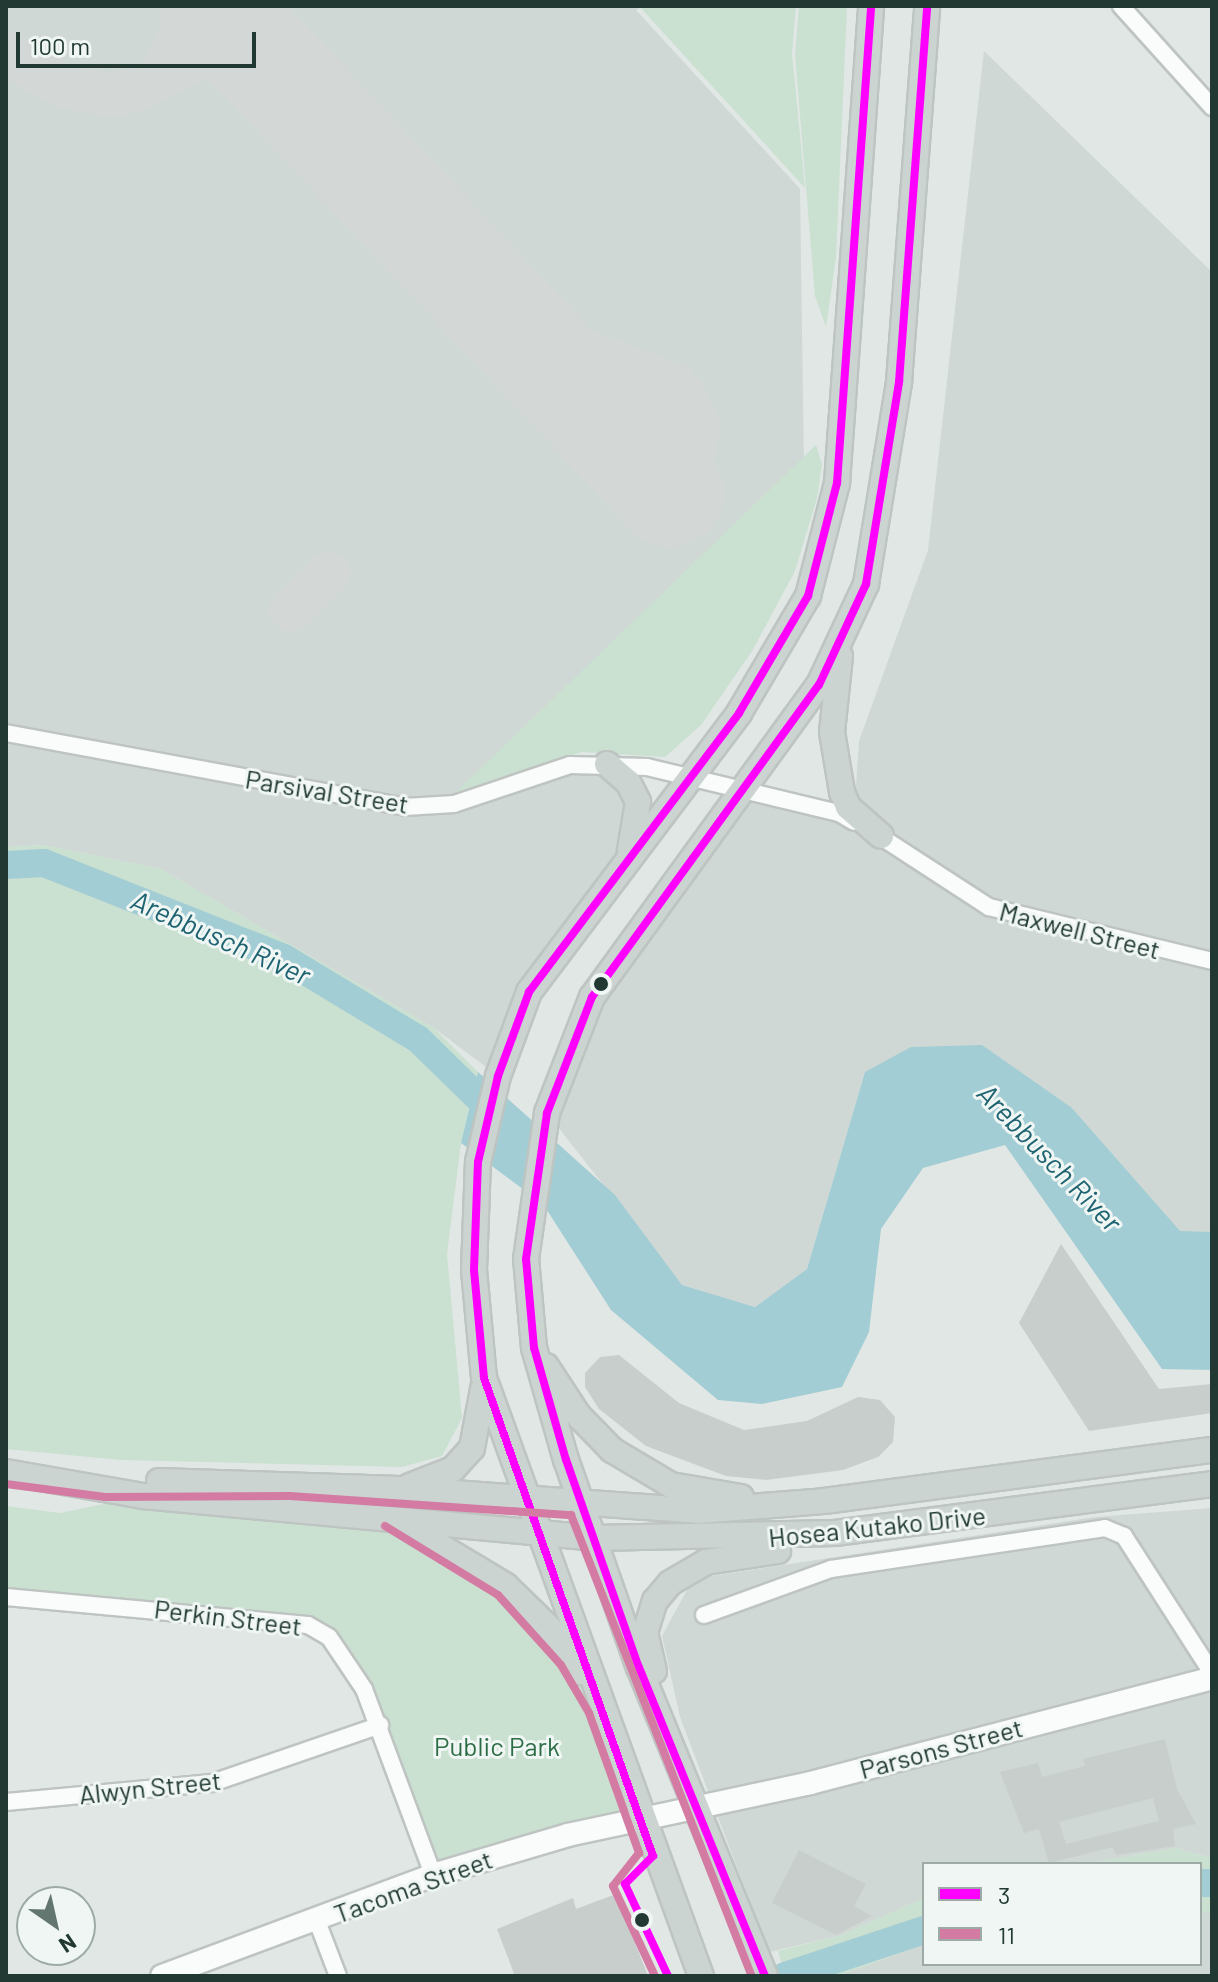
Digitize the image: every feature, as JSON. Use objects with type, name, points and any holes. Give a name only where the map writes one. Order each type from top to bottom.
[{"type":"main road","points":[[701,1976],[600,1708],[484,1378],[474,1270],[478,1162],[498,1076],[535,983],[769,670],[819,564],[842,433],[871,6]]},
{"type":"main road","points":[[765,1976],[663,1716],[639,1668],[580,1504],[534,1348],[526,1298],[533,1211],[547,1113],[605,974],[741,793],[841,646],[866,584],[893,439],[927,6]]},
{"type":"main road","points":[[841,646],[832,732],[836,763],[848,807],[881,836]]},
{"type":"main road","points":[[607,764],[628,782],[638,802],[627,860]]},
{"type":"main road","points":[[534,1348],[578,1415],[612,1450],[671,1485],[759,1500],[824,1501]]},
{"type":"main road","points":[[400,1489],[453,1469],[472,1448],[484,1378]]},
{"type":"main road","name":"Hosea Kutako Drive","points":[[105,1485],[147,1481],[400,1489],[698,1511],[824,1501],[1212,1450]]},
{"type":"main road","points":[[6,1472],[105,1485]]},
{"type":"main road","name":"Hosea Kutako Drive","points":[[105,1485],[143,1496],[391,1516],[540,1534],[594,1538],[772,1538],[962,1518],[1212,1484]]},
{"type":"main road","points":[[391,1516],[517,1595],[571,1658],[600,1708]]},
{"type":"main road","points":[[663,1716],[645,1633],[655,1601],[685,1571],[962,1518]]},
{"type":"street","points":[[1121,6],[1212,107]]},
{"type":"street","name":"Parsival Street","points":[[6,733],[405,807],[454,804],[570,765],[607,764],[691,778]]},
{"type":"street","name":"Maxwell Street","points":[[691,778],[741,793],[839,813],[881,836],[989,907],[1212,961]]},
{"type":"street","points":[[704,1615],[831,1569],[1105,1528],[1124,1536],[1212,1675]]},
{"type":"street","name":"Perkin Street","points":[[6,1597],[308,1625],[348,1658],[380,1725],[433,1875]]},
{"type":"street","name":"Parsons Street","points":[[670,1814],[1212,1675]]},
{"type":"street","name":"Alwyn Street","points":[[6,1802],[212,1783],[380,1725]]},
{"type":"street","name":"Tacoma Street","points":[[162,1976],[317,1921],[433,1875],[670,1814]]},
{"type":"street","points":[[317,1921],[338,1976]]},
{"type":"shaded area","points":[[6,6],[643,6],[636,10],[800,189],[804,470],[456,803],[570,765],[628,782],[627,860],[567,936],[498,1076],[434,1028],[161,869],[44,845],[6,847]]},
{"type":"shaded area","points":[[984,51],[1212,272],[1212,1232],[1180,1232],[1072,1108],[865,1072],[807,1269],[755,1307],[682,1285],[547,1113],[565,1058],[741,793],[839,813],[900,844],[855,801],[859,741],[928,550]]},
{"type":"shaded area","points":[[1212,1508],[1212,1858],[1176,1848],[1096,1862],[922,1862],[922,1899],[839,1936],[769,1952],[680,1717],[662,1636],[693,1579],[1095,1517]]},
{"type":"shaded area","points":[[1202,1912],[1212,1914],[1212,1976],[838,1976],[922,1945],[922,1966],[1202,1966]]},
{"type":"green space","points":[[639,6],[796,6],[792,53],[805,188]]},
{"type":"green space","points":[[799,6],[847,6],[836,257],[826,327],[815,296],[795,54]]},
{"type":"green space","points":[[816,445],[822,464],[817,498],[795,571],[752,651],[701,725],[665,757],[582,752],[454,794]]},
{"type":"green space","points":[[44,845],[161,869],[434,1028],[478,1072],[461,1143],[447,1254],[462,1418],[442,1456],[402,1467],[121,1460],[6,1449],[6,847]]},
{"type":"green space","name":"Public Park","points":[[143,1496],[391,1516],[494,1590],[600,1708],[642,1819],[433,1875],[348,1658],[308,1625],[6,1597],[6,1506],[60,1513]]},
{"type":"green space","points":[[1176,1848],[1212,1858],[1212,1914],[1202,1912],[1202,1862],[1096,1862]]},
{"type":"green space","points":[[922,1899],[922,1945],[838,1976],[785,1976],[778,1951],[839,1936]]},
{"type":"water","points":[[982,1045],[1072,1108],[1180,1231],[1212,1232],[1212,1370],[1162,1369],[1005,1145],[923,1168],[881,1229],[869,1332],[842,1387],[762,1404],[718,1400],[611,1310],[543,1204],[461,1143],[478,1072],[615,1195],[682,1285],[755,1307],[807,1269],[865,1072],[911,1047]]},
{"type":"building","points":[[1061,1244],[1159,1389],[1212,1384],[1212,1413],[1089,1431],[1019,1323]]},
{"type":"building","points":[[619,1355],[679,1403],[744,1430],[807,1421],[858,1397],[880,1400],[895,1417],[893,1442],[878,1457],[843,1470],[766,1480],[726,1476],[646,1446],[599,1409],[585,1387],[585,1373],[600,1357]]},
{"type":"building","points":[[1165,1739],[1177,1789],[1196,1824],[1173,1829],[1175,1846],[1116,1855],[1113,1847],[1049,1862],[1039,1829],[1024,1833],[1000,1772],[1038,1763],[1042,1777],[1085,1766],[1083,1759]],"holes":[[[1153,1798],[1159,1821],[1066,1844],[1059,1822]]]},
{"type":"building","points":[[799,1850],[866,1884],[854,1906],[872,1916],[836,1935],[772,1903]]},
{"type":"building","points":[[616,1894],[648,1976],[515,1976],[497,1929],[573,1898],[576,1909]]},
{"type":"waterway","name":"Arebbusch River","points":[[6,865],[44,863],[284,958],[418,1039],[500,1119]]},
{"type":"waterway","points":[[1202,1883],[1212,1883]]},
{"type":"waterway","points":[[785,1976],[922,1931]]},
{"type":"taxiway","points":[[162,73],[182,35],[185,6]]},
{"type":"taxiway","points":[[6,54],[66,86],[107,95],[128,92],[213,53],[252,58],[277,74]]},
{"type":"taxiway","points":[[513,324],[674,385],[687,399],[699,429],[692,455],[655,478]]},
{"type":"taxiway","points":[[291,610],[329,574]]},
{"type":"runway","points":[[214,6],[670,493]]},
{"type":"transit line","name":"3","points":[[668,1976],[625,1884],[653,1856],[484,1378],[474,1270],[478,1162],[498,1076],[529,992],[739,713],[808,596],[837,483],[871,6]]},
{"type":"transit line","name":"3","points":[[765,1976],[639,1668],[566,1460],[534,1348],[526,1259],[547,1113],[592,997],[819,685],[866,584],[899,382],[927,6]]},
{"type":"transit line","name":"11","points":[[6,1484],[105,1497],[290,1496],[571,1515],[752,1976]]},
{"type":"transit line","name":"11","points":[[385,1526],[498,1595],[561,1665],[589,1713],[639,1853],[613,1886],[655,1976]]}]
